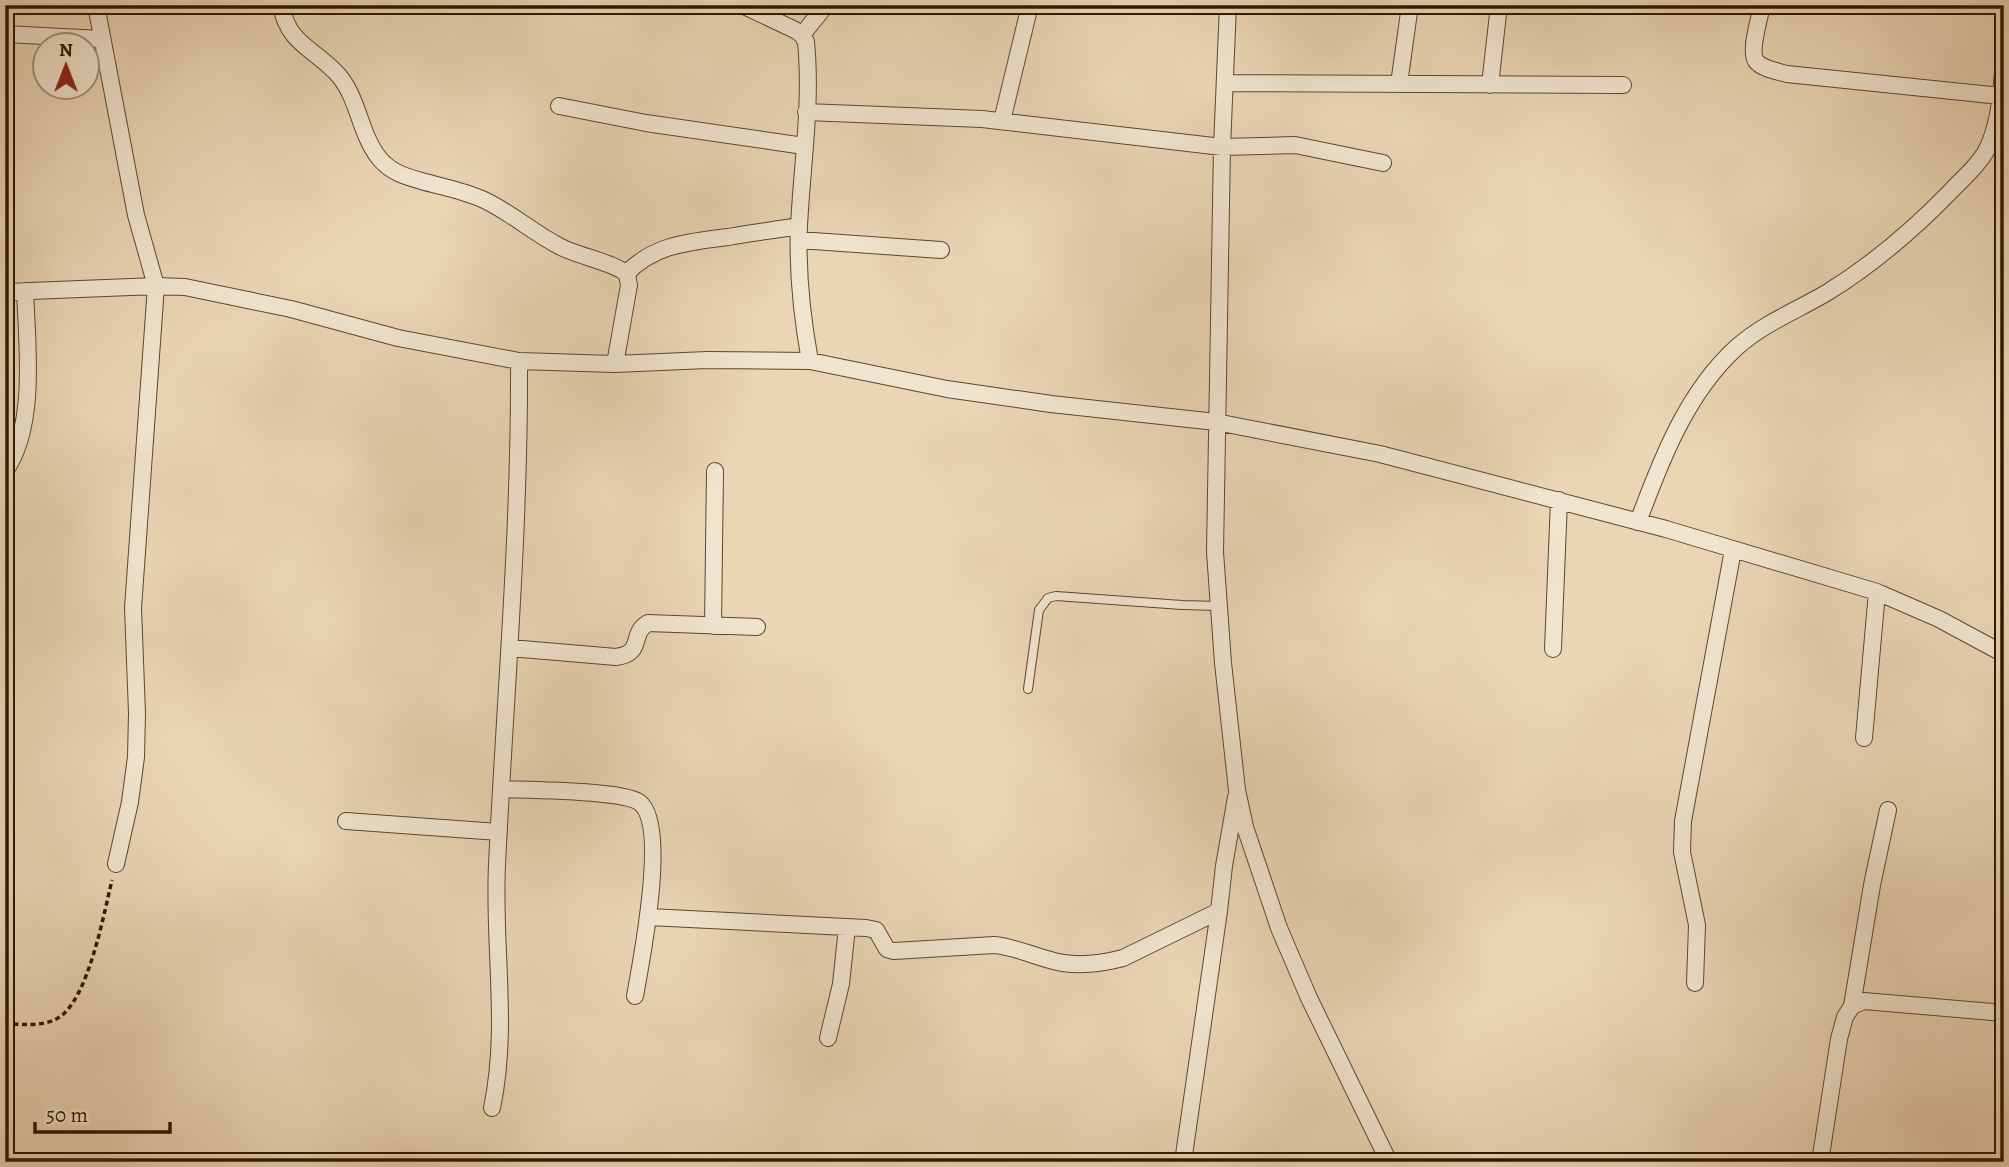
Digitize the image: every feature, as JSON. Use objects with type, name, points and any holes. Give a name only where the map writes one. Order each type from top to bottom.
[{"type":"street","points":[[96,5],[100,32]]},
{"type":"street","points":[[281,5],[283,20],[294,37],[341,78],[351,94],[371,145],[379,158],[392,170],[407,177],[481,198],[561,248],[615,266],[626,274],[629,285],[614,364]]},
{"type":"street","points":[[742,5],[802,35],[806,42],[806,112],[799,233],[804,328],[810,361]]},
{"type":"street","points":[[802,35],[826,5]]},
{"type":"street","points":[[1002,121],[1030,5]]},
{"type":"street","points":[[1228,5],[1222,147],[1215,552],[1237,790],[1245,827],[1279,928],[1309,998],[1389,1162]]},
{"type":"street","points":[[1399,84],[1410,5]]},
{"type":"street","points":[[1490,85],[1499,5]]},
{"type":"street","points":[[1762,5],[1752,53],[1756,62],[1767,68],[1797,75],[2001,96]]},
{"type":"street","points":[[5,34],[32,35]]},
{"type":"street","points":[[102,44],[136,215],[156,286],[133,608],[136,757],[130,802],[116,864]]},
{"type":"street","points":[[1638,522],[1655,476],[1691,403],[1736,348],[1758,331],[1874,262],[1908,235],[1971,170],[1986,150],[1995,126],[2004,62]]},
{"type":"street","points":[[1226,83],[1623,85]]},
{"type":"street","points":[[559,106],[646,123],[804,146]]},
{"type":"street","points":[[806,112],[1002,121],[1222,147],[1295,145],[1383,163]]},
{"type":"street","points":[[626,274],[650,254],[671,246],[799,233],[941,250]]},
{"type":"street","points":[[5,292],[185,287],[291,309],[398,338],[519,361],[614,364],[707,360],[810,361],[947,389],[1051,404],[1216,422],[1380,454],[1559,500],[1877,592],[1939,619],[2004,654]]},
{"type":"street","points":[[5,471],[18,446],[25,403],[25,291]]},
{"type":"street","points":[[492,1108],[498,1083],[502,1016],[496,900],[519,446],[519,361]]},
{"type":"street","points":[[713,626],[715,471]]},
{"type":"street","points":[[1553,649],[1559,500]]},
{"type":"street","points":[[1695,983],[1697,925],[1682,852],[1683,821],[1733,550]]},
{"type":"street","points":[[1864,738],[1877,592]]},
{"type":"street","points":[[510,648],[616,657],[626,656],[633,651],[639,631],[648,623],[757,627]]},
{"type":"street","points":[[501,789],[617,795],[641,803],[649,815],[652,830],[649,917],[635,996]]},
{"type":"street","points":[[1184,1162],[1224,866],[1237,790]]},
{"type":"street","points":[[1819,1162],[1839,1039],[1845,1017],[1852,1006],[1888,810]]},
{"type":"street","points":[[346,821],[499,832]]},
{"type":"street","points":[[649,917],[876,930],[887,949],[894,951],[1009,946],[1063,963],[1087,964],[1123,958],[1219,911]]},
{"type":"street","points":[[828,1038],[841,984],[847,927]]},
{"type":"street","points":[[1852,1006],[1864,1001],[2004,1013]]},
{"type":"lane","points":[[1028,689],[1039,610],[1048,598],[1056,596],[1218,606]]},
{"type":"path","points":[[5,1024],[49,1022],[60,1017],[69,1008],[78,995],[97,942],[116,864]]}]
